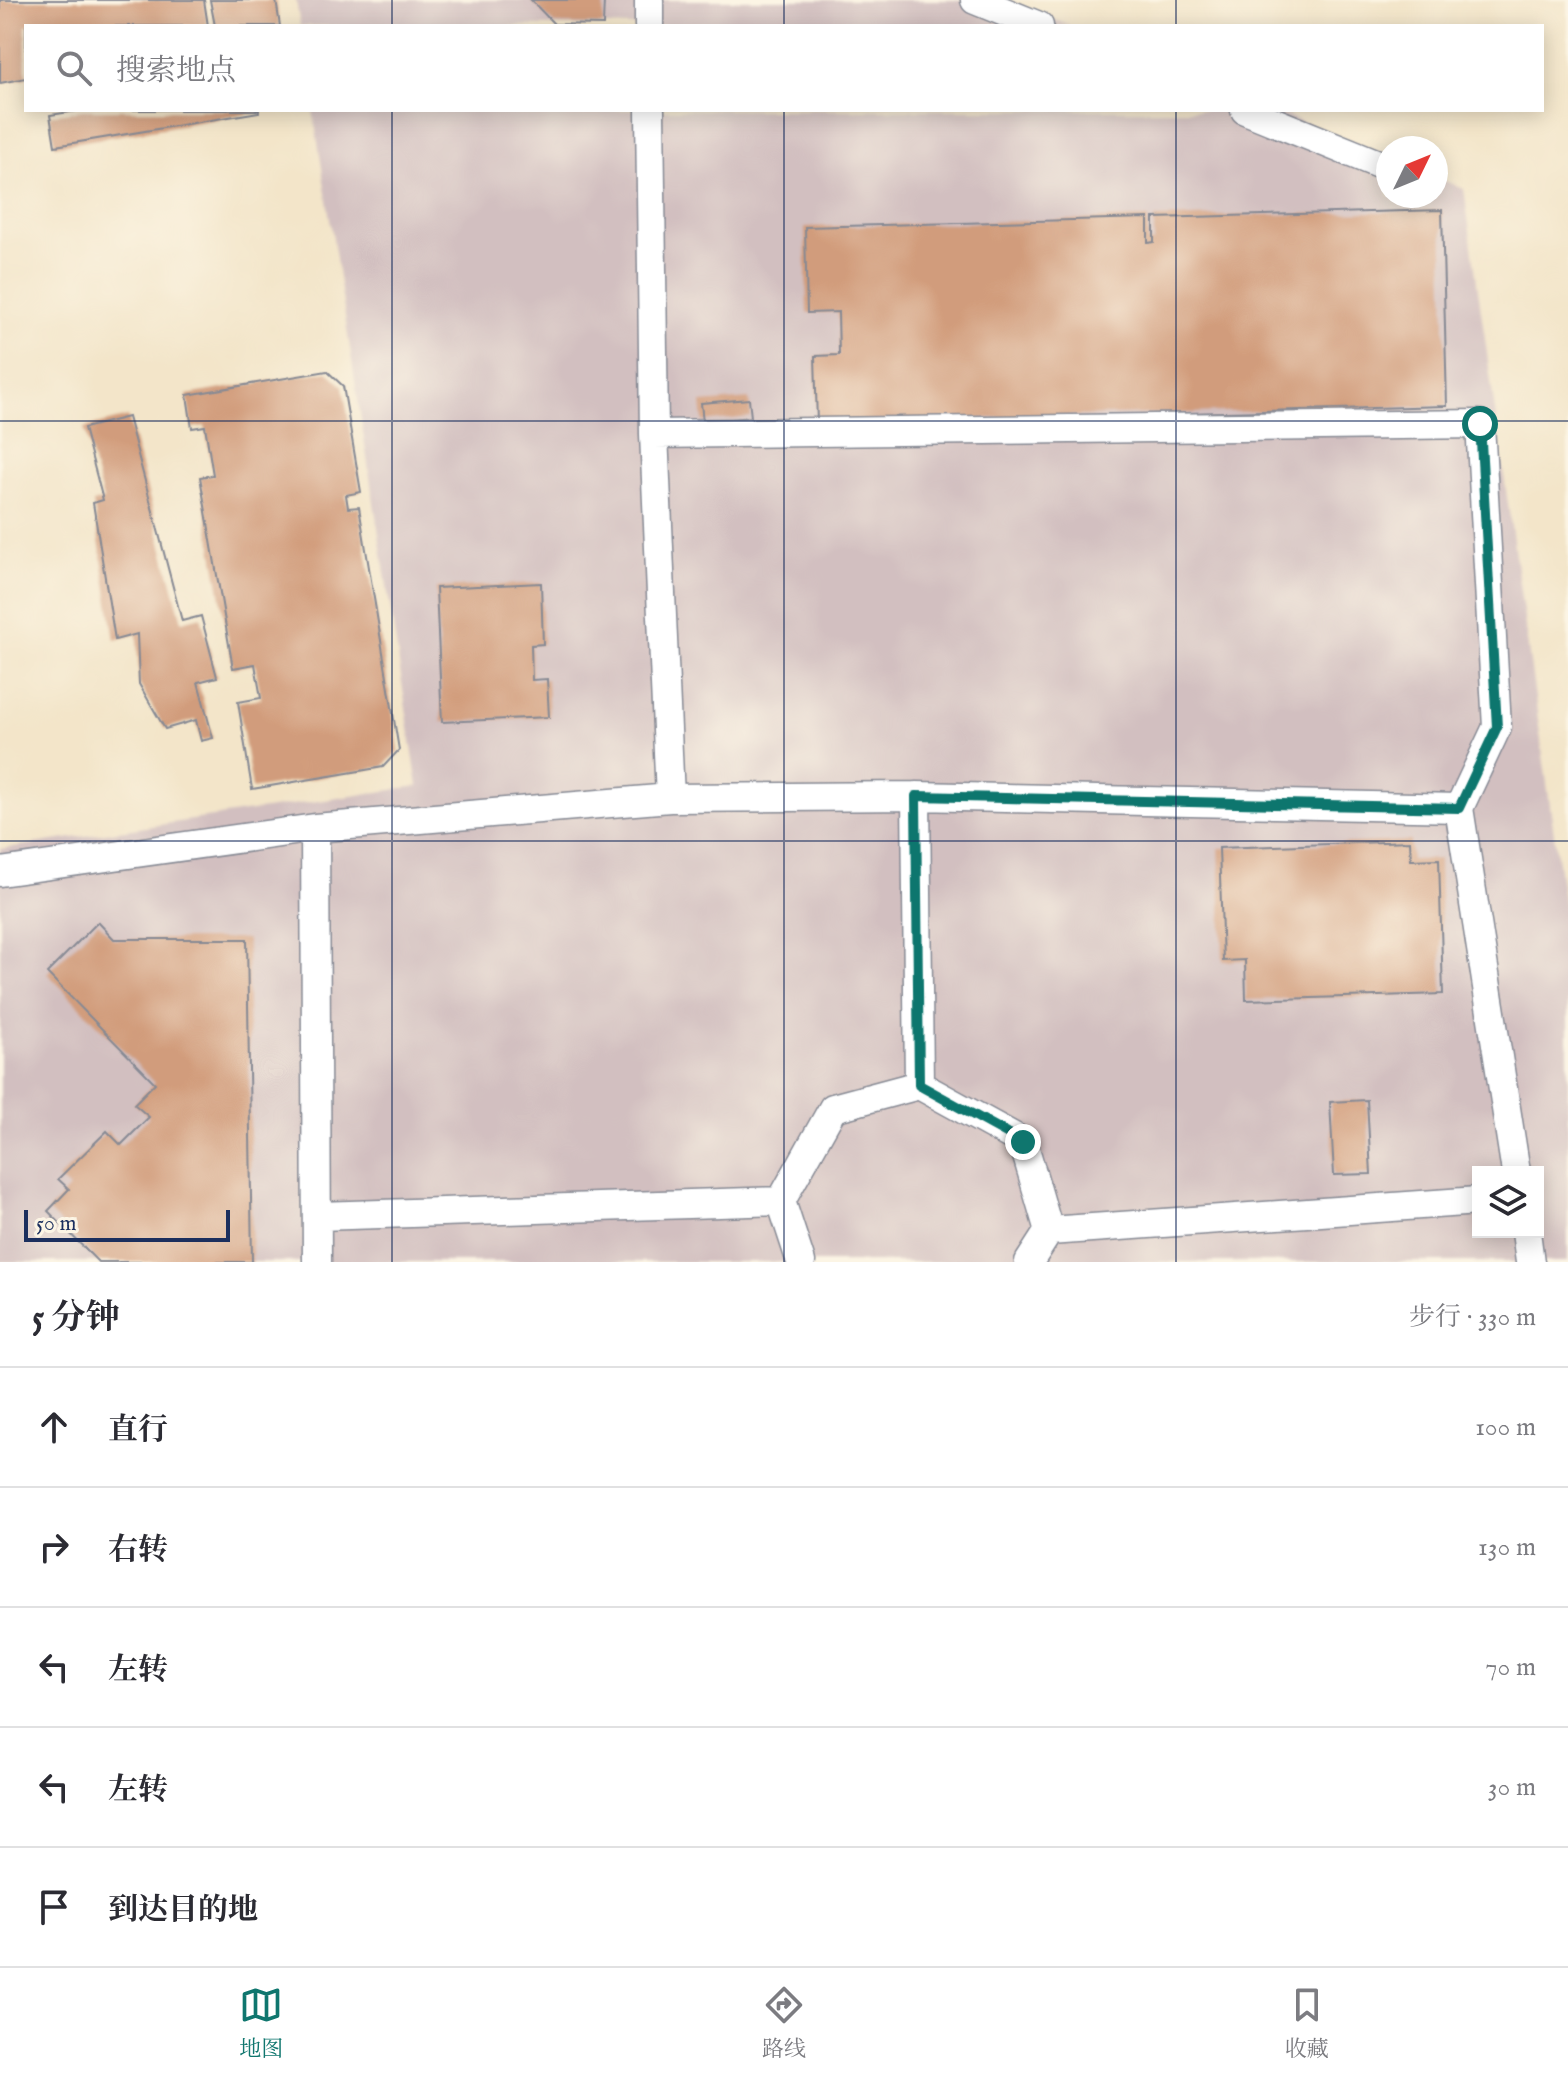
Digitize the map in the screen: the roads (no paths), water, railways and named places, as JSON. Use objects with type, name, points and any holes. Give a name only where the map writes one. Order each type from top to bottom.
[{"type":"street","points":[[649,0],[649,24]]},
{"type":"street","points":[[975,0],[1034,24]]},
{"type":"street","points":[[650,112],[654,434],[670,798]]},
{"type":"street","points":[[1250,112],[1376,163]]},
{"type":"street","points":[[654,434],[1480,424],[1497,727],[1459,808],[1515,1166]]},
{"type":"street","points":[[0,872],[315,828],[670,798],[916,796],[1459,808]]},
{"type":"street","points":[[916,796],[919,1085]]},
{"type":"street","points":[[315,828],[317,1262]]},
{"type":"street","points":[[801,1262],[781,1201],[833,1108],[919,1085],[1023,1142],[1049,1231],[1029,1262]]},
{"type":"street","points":[[319,1216],[781,1201]]},
{"type":"street","points":[[1049,1231],[1472,1201]]},
{"type":"street","points":[[1527,1238],[1530,1262]]}]
